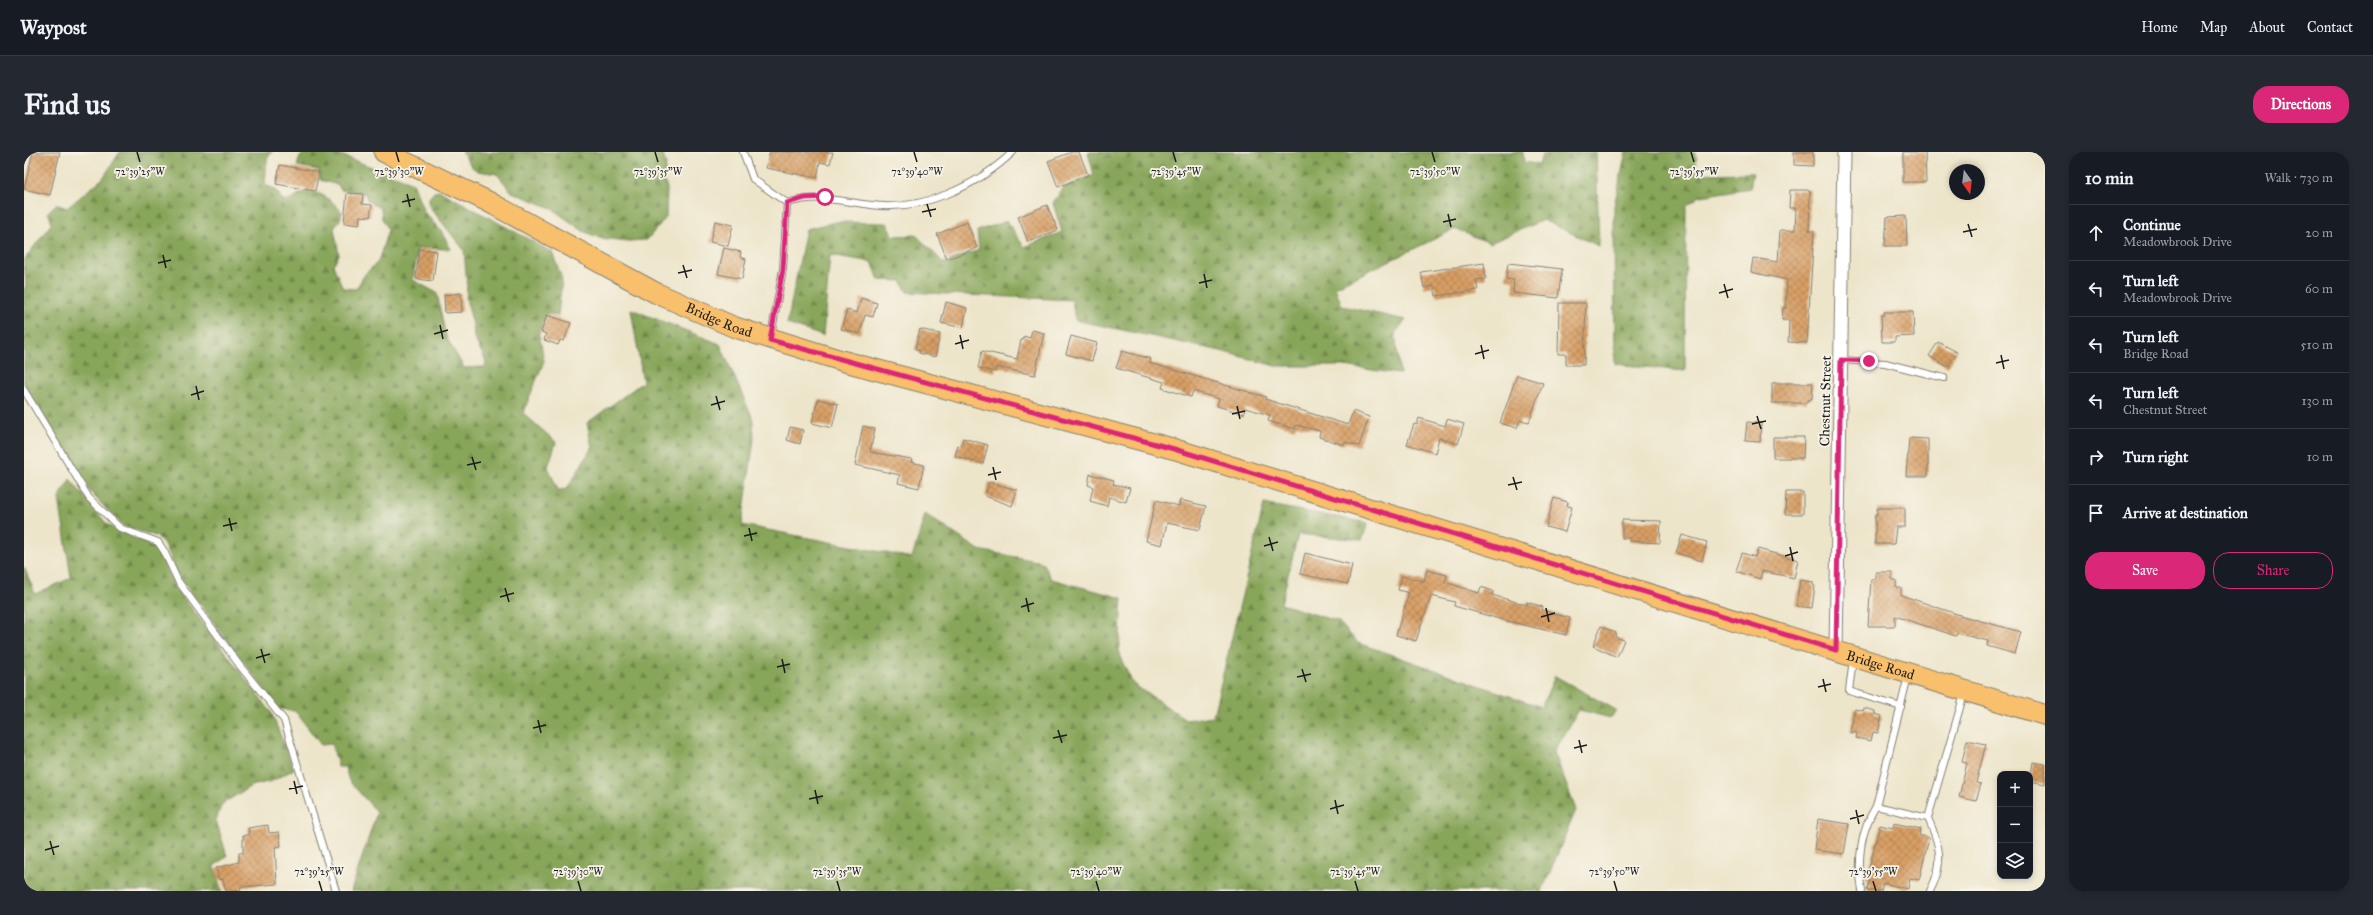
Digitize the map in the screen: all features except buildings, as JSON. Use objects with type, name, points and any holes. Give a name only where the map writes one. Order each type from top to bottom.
[{"type":"main road","name":"Bridge Road","points":[[384,152],[486,201],[656,293],[700,314],[770,340],[1174,449],[2045,715]]},
{"type":"street","name":"Chestnut Street","points":[[1844,152],[1841,360],[1844,653]]},
{"type":"lane","points":[[743,152],[753,179],[787,203]]},
{"type":"lane","points":[[787,203],[805,198],[825,197],[872,205],[908,205],[935,198],[965,185],[1001,163],[1013,152]]},
{"type":"lane","points":[[770,340],[783,269],[787,203]]},
{"type":"lane","points":[[1841,360],[1885,363],[1944,378]]},
{"type":"lane","points":[[24,390],[89,498],[120,528],[158,542],[164,551],[178,582],[240,666],[284,720],[336,891]]},
{"type":"lane","points":[[1844,653],[1849,691],[1901,707]]},
{"type":"lane","points":[[1862,891],[1860,868],[1861,841],[1867,821],[1876,806],[1909,673]]},
{"type":"lane","points":[[1930,891],[1938,872],[1941,856],[1937,840],[1928,818],[1965,690]]},
{"type":"lane","points":[[1876,806],[1928,818]]},
{"type":"green space","points":[[120,152],[272,152],[267,159],[265,185],[275,189],[283,201],[292,199],[302,193],[314,192],[325,196],[342,212],[340,220],[334,228],[339,255],[333,265],[343,288],[356,289],[365,274],[378,262],[388,230],[382,219],[381,209],[368,201],[365,193],[341,190],[338,185],[320,180],[319,170],[297,166],[300,157],[305,152],[333,152],[413,183],[424,212],[441,231],[451,249],[418,248],[413,280],[437,293],[446,337],[464,368],[485,367],[486,361],[474,337],[473,324],[466,299],[467,285],[464,250],[429,206],[429,198],[434,192],[440,191],[552,252],[562,279],[558,316],[546,313],[539,333],[544,361],[523,413],[556,442],[548,467],[558,490],[567,489],[592,447],[587,423],[643,382],[631,309],[720,344],[753,419],[754,439],[742,525],[912,558],[925,514],[979,550],[1042,562],[1051,579],[1122,598],[1119,655],[1133,684],[1187,720],[1213,716],[1264,504],[1368,523],[1362,540],[1298,534],[1281,604],[1339,622],[1358,643],[1541,707],[1555,676],[1616,710],[1611,718],[1579,710],[1554,752],[1576,810],[1542,891],[351,891],[377,812],[349,781],[345,767],[338,767],[332,744],[321,745],[295,711],[279,709],[178,575],[165,544],[156,536],[123,526],[92,494],[24,383],[24,289],[26,286],[24,260],[52,223],[48,212],[56,204],[67,208],[103,178]]},
{"type":"green space","points":[[462,152],[662,152],[666,164],[664,180],[667,188],[666,217],[647,240],[629,241],[599,238],[583,231],[551,208],[512,192],[497,174],[478,171],[472,167]]},
{"type":"green space","points":[[1088,152],[1523,152],[1524,162],[1539,165],[1542,155],[1596,152],[1599,246],[1543,220],[1490,243],[1455,229],[1335,287],[1342,306],[1406,320],[1395,333],[1400,374],[1344,366],[1275,366],[1221,351],[1075,320],[1072,300],[907,292],[901,281],[879,280],[872,262],[830,255],[823,336],[787,324],[806,229],[836,222],[887,223],[893,236],[916,235],[944,263],[979,250],[977,231],[1007,221],[1024,247],[1062,232],[1053,203],[1063,188],[1094,175]]},
{"type":"green space","points":[[1626,152],[1696,152],[1697,174],[1753,173],[1750,188],[1700,196],[1686,206],[1685,371],[1615,364],[1614,206]]},
{"type":"green space","points":[[70,479],[105,522],[117,531],[154,547],[161,557],[176,588],[271,712],[294,769],[272,781],[251,786],[222,804],[216,820],[227,856],[214,866],[222,891],[24,891],[24,567],[35,594],[71,578],[59,498]]},
{"type":"route","points":[[825,197],[805,198],[787,203],[783,269],[770,340],[843,361],[1174,449],[1836,650],[1841,360],[1869,361]]}]
